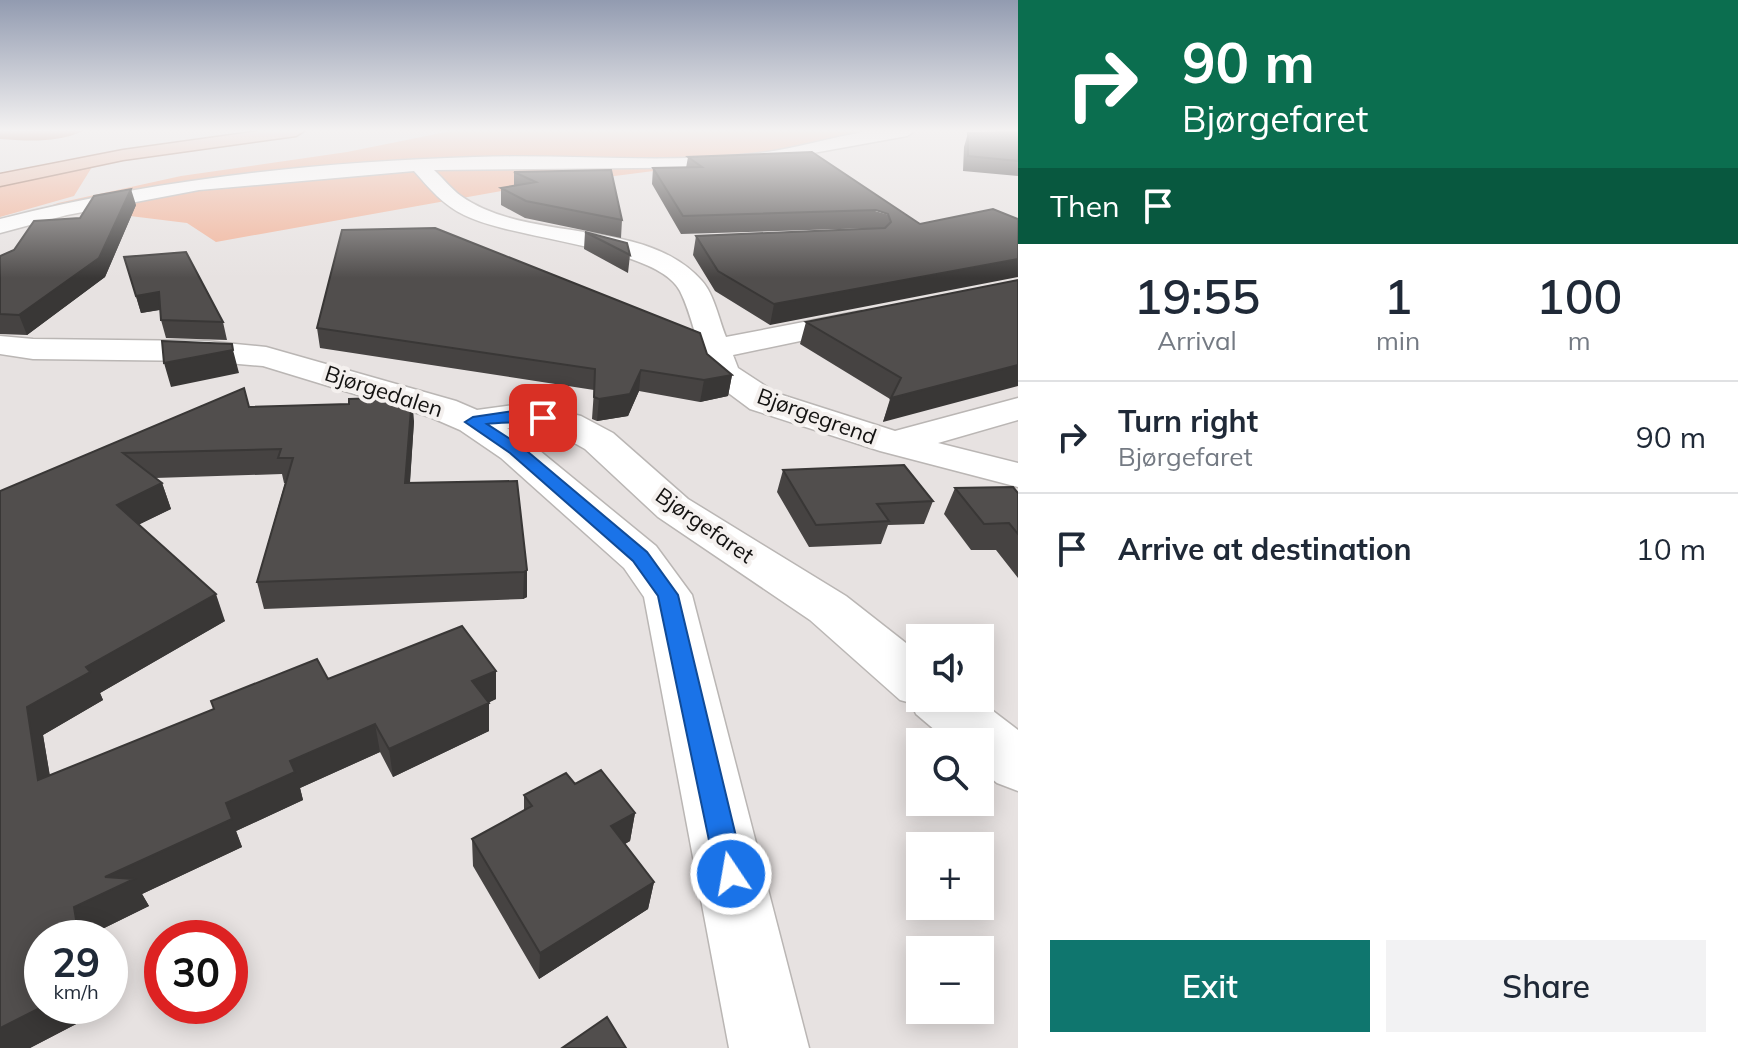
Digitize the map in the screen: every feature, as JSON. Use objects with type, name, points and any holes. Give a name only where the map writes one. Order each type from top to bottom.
[{"type":"street","points":[[0,226],[52,210],[132,195],[253,180]]},
{"type":"street","name":"Bjørgegrend","points":[[433,180],[452,200],[502,223],[631,250],[667,264],[692,286],[723,373],[763,401],[894,443],[1018,475]]},
{"type":"street","name":"Bjørgegrend","points":[[631,250],[673,242]]},
{"type":"street","points":[[715,349],[893,314]]},
{"type":"street","name":"Bjørgedalen","points":[[0,345],[33,349],[204,351],[266,357],[406,397],[473,422],[515,450],[640,557],[668,595],[769,1048]]},
{"type":"street","name":"Bjørgegrend","points":[[894,443],[1018,409]]},
{"type":"street","name":"Bjørgefaret","points":[[473,422],[514,416],[543,418],[568,424],[599,441],[673,508],[828,608],[906,673]]},
{"type":"street","points":[[953,712],[1018,765]]},
{"type":"shaded area","points":[[33,180],[84,180],[74,196],[0,217],[0,187]]},
{"type":"shaded area","points":[[163,180],[585,180],[507,190],[216,242],[187,223],[73,209],[0,224],[58,203]]},
{"type":"building","points":[[531,180],[613,180],[622,220],[526,201],[501,188],[536,182]]},
{"type":"building","points":[[660,180],[854,180],[920,224],[993,209],[1018,219],[1018,259],[774,304],[718,271],[696,236],[885,228],[891,222],[888,214],[876,210],[683,216]]},
{"type":"building","points":[[131,189],[99,258],[19,315],[0,314],[0,256],[14,250],[34,221],[80,218],[94,196]]},
{"type":"building","points":[[435,228],[700,333],[707,354],[732,375],[704,380],[641,370],[630,394],[599,399],[594,397],[595,369],[317,328],[342,230]]},
{"type":"building","points":[[585,232],[627,243],[630,255]]},
{"type":"building","points":[[186,252],[223,322],[161,320],[159,292],[136,296],[124,257]]},
{"type":"building","points":[[1018,280],[1018,365],[891,398],[901,378],[806,322]]},
{"type":"building","points":[[162,341],[232,344],[233,350],[164,363]]},
{"type":"building","points":[[244,388],[249,407],[349,404],[349,399],[412,397],[405,483],[517,481],[527,570],[257,582],[293,458],[278,458],[281,449],[123,453],[162,483],[117,505],[216,594],[86,667],[90,672],[27,707],[38,780],[214,709],[211,701],[317,659],[328,679],[462,626],[496,671],[472,681],[489,703],[389,749],[375,724],[290,761],[295,772],[226,803],[232,819],[105,877],[134,879],[74,907],[76,920],[24,920],[24,1016],[0,1028],[0,491]]},
{"type":"building","points":[[904,465],[933,501],[877,504],[889,521],[816,525],[783,470]]},
{"type":"building","points":[[1013,487],[1018,493],[1018,534],[1009,523],[984,524],[955,488]]},
{"type":"building","points":[[601,770],[635,813],[611,826],[654,882],[540,953],[472,839],[532,806],[524,795],[566,773],[575,784]]},
{"type":"building","points":[[607,1017],[626,1048],[562,1048]]},
{"type":"route","points":[[543,418],[514,416],[473,422],[515,450],[640,557],[668,595],[731,874]]}]
